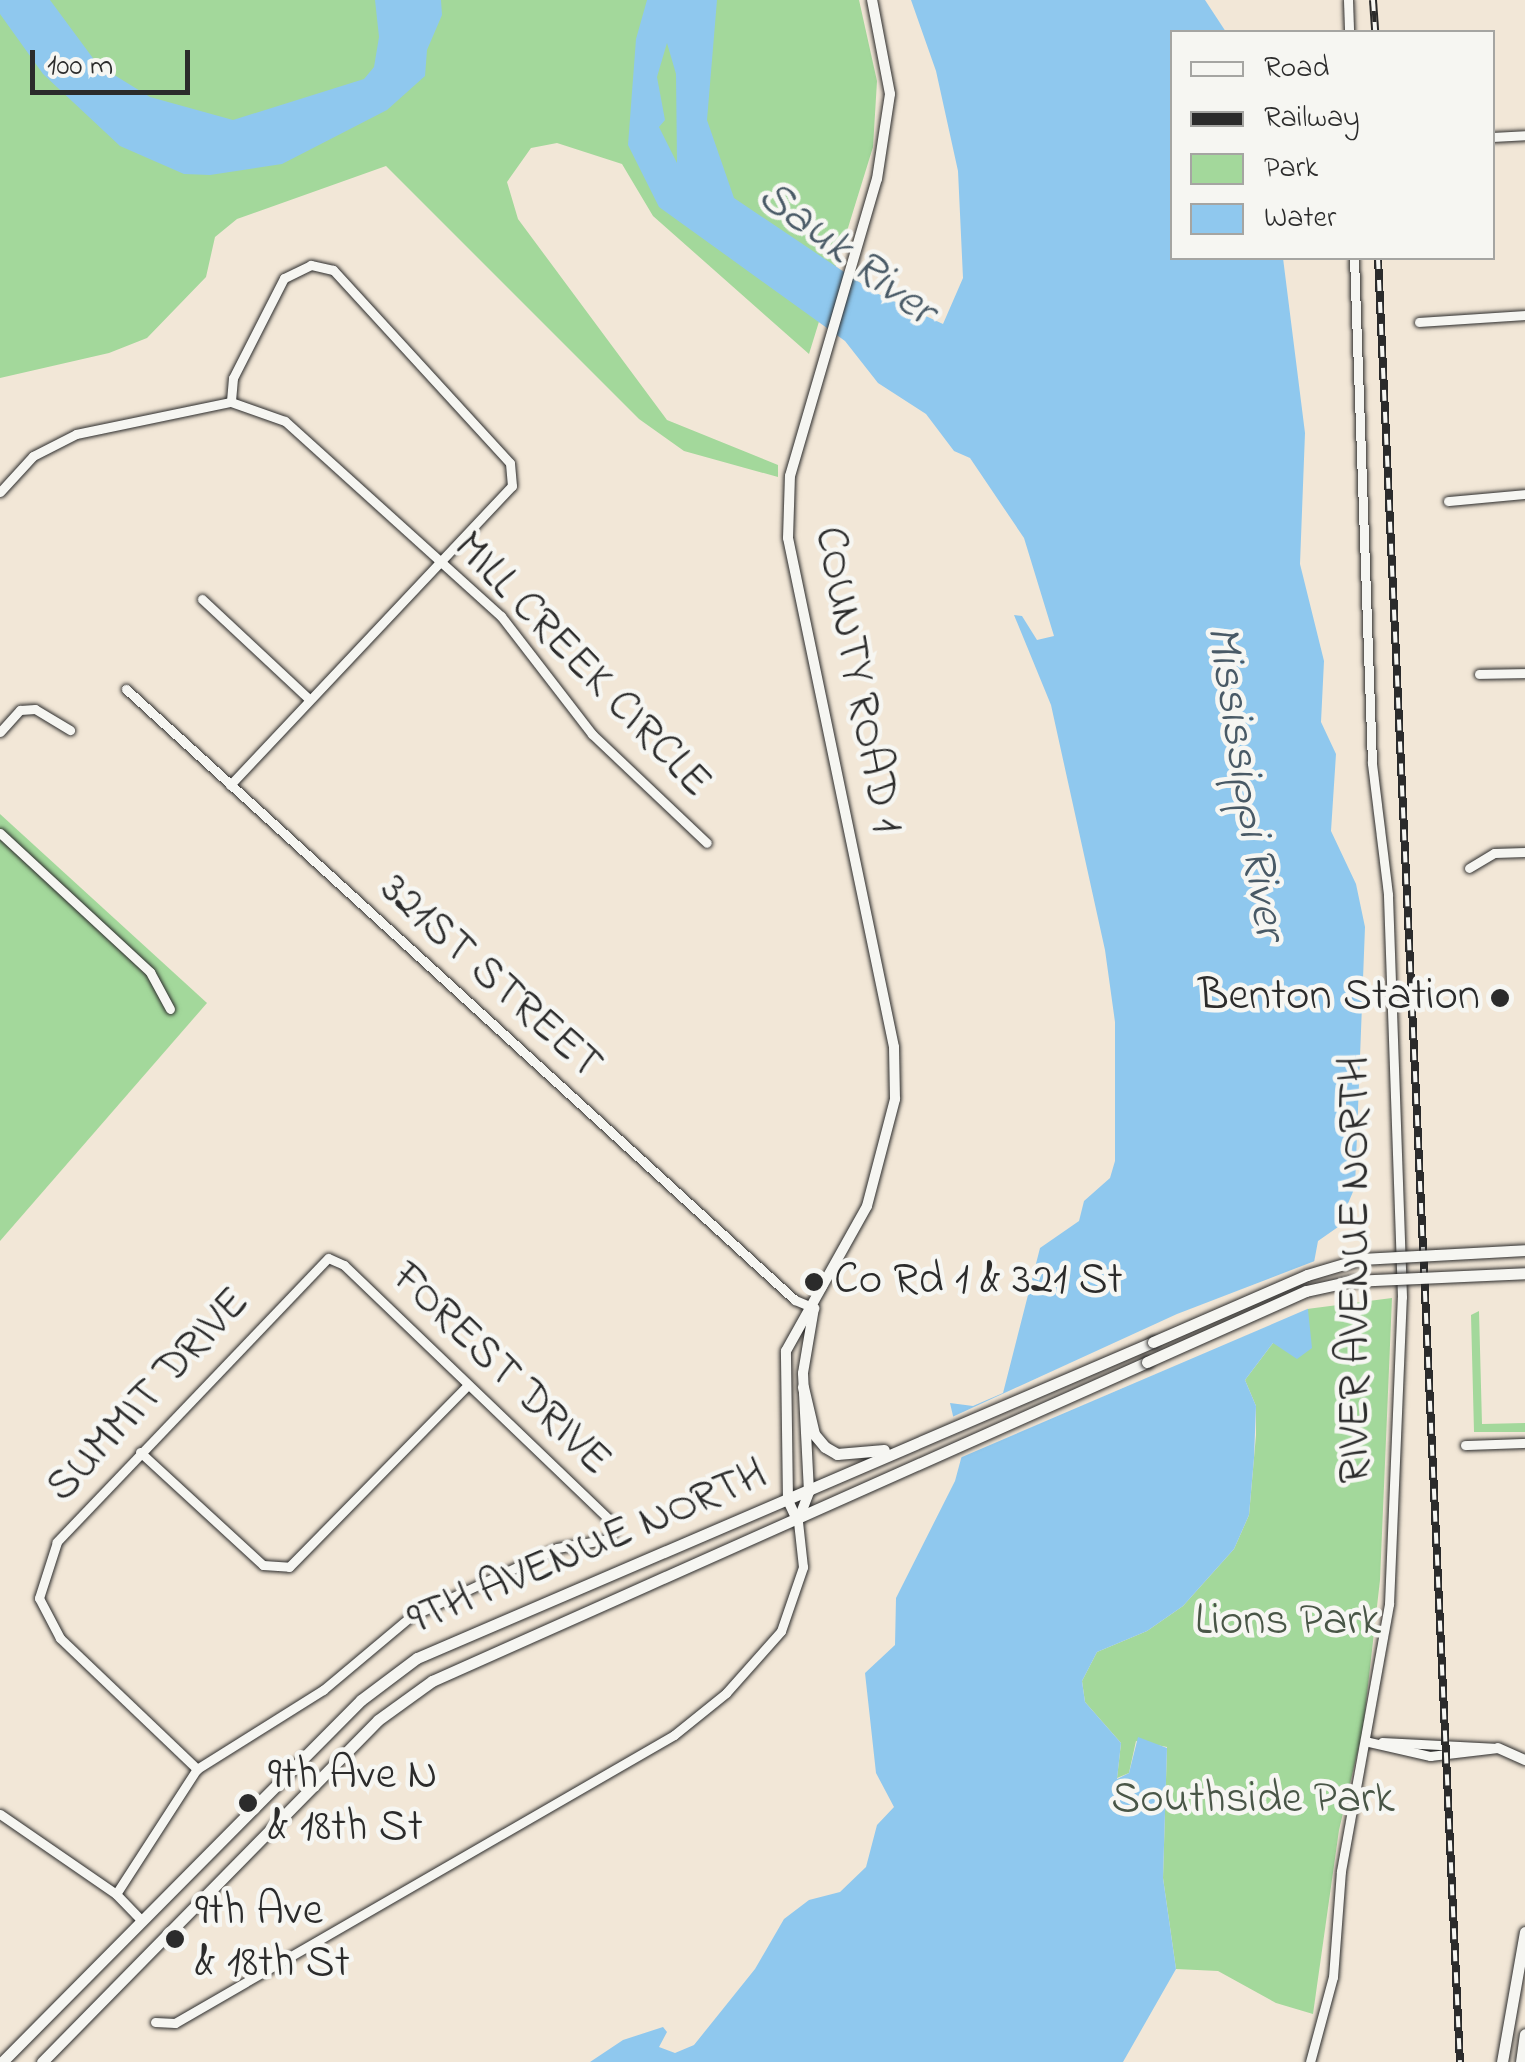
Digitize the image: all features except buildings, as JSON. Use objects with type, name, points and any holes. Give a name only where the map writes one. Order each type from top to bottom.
[{"type":"main road","name":"9TH AVENUE NORTH","points":[[1,2060],[360,1700],[417,1658],[810,1492],[898,1447],[1307,1275],[1360,1259],[1525,1250]]},
{"type":"main road","name":"9TH AVENUE NORTH","points":[[42,2062],[404,1699],[464,1666],[798,1522],[926,1458],[1306,1291],[1352,1281],[1525,1273]]},
{"type":"main road","points":[[803,1388],[814,1434],[825,1447],[837,1454],[898,1447]]},
{"type":"main road","points":[[1502,2062],[1525,1936]]},
{"type":"main road","points":[[1521,2062],[1525,2034]]},
{"type":"street","name":"COUNTY ROAD 1","points":[[788,1501],[786,1351],[814,1308],[868,1206],[895,1100],[894,1047],[788,538],[790,476],[877,180],[890,94],[872,0]]},
{"type":"street","points":[[1348,0],[1349,30]]},
{"type":"street","points":[[1495,136],[1525,135]]},
{"type":"street","name":"RIVER AVENUE NORTH","points":[[1310,2062],[1334,1977],[1341,1871],[1369,1742],[1389,1604],[1402,1297],[1388,894],[1372,763],[1354,260]]},
{"type":"street","points":[[0,492],[33,456],[76,434],[231,402],[233,378],[284,278],[310,265],[333,270],[510,463],[512,486],[230,785]]},
{"type":"street","points":[[1419,322],[1525,315]]},
{"type":"street","name":"MILL CREEK CIRCLE","points":[[231,402],[285,421],[501,616],[592,734],[707,843]]},
{"type":"street","points":[[1448,501],[1525,494]]},
{"type":"street","points":[[202,599],[309,699]]},
{"type":"street","points":[[1479,674],[1525,673]]},
{"type":"street","name":"321ST STREET","points":[[126,689],[795,1300],[814,1308]]},
{"type":"street","points":[[0,732],[20,710],[35,708],[70,730]]},
{"type":"street","points":[[0,833],[150,972],[170,1009]]},
{"type":"street","points":[[1469,868],[1494,853],[1525,852]]},
{"type":"street","name":"FOREST DRIVE","points":[[197,1769],[324,1690],[410,1617],[557,1548],[608,1538],[616,1526],[344,1265],[328,1258]]},
{"type":"street","name":"SUMMIT DRIVE","points":[[197,1769],[60,1638],[39,1598],[58,1542],[328,1258]]},
{"type":"street","name":"COUNTY ROAD 1","points":[[810,1492],[803,1388],[814,1308]]},
{"type":"street","points":[[140,1452],[263,1565],[289,1567],[468,1385]]},
{"type":"street","points":[[1465,1445],[1525,1443]]},
{"type":"street","points":[[798,1522],[810,1492]]},
{"type":"street","points":[[154,2022],[175,2023],[674,1734],[726,1693],[781,1632],[803,1567],[798,1522],[788,1501]]},
{"type":"street","points":[[1369,1742],[1430,1756],[1498,1748],[1525,1760]]},
{"type":"street","points":[[116,1894],[197,1769]]},
{"type":"street","points":[[0,1814],[116,1894],[140,1920]]},
{"type":"green space","points":[[0,0],[859,0],[877,81],[873,147],[809,354],[653,216],[622,164],[557,143],[531,148],[507,182],[518,219],[667,420],[778,465],[778,477],[684,451],[639,419],[386,166],[237,219],[215,237],[206,277],[147,338],[109,353],[0,378]]},
{"type":"green space","points":[[0,814],[207,1003],[0,1241]]},
{"type":"green space","points":[[1392,1298],[1380,1580],[1363,1729],[1339,1830],[1313,2014],[1276,2003],[1218,1971],[1176,1969],[1163,1878],[1167,1747],[1136,1741],[1129,1773],[1117,1778],[1121,1743],[1085,1702],[1082,1681],[1097,1652],[1147,1631],[1183,1606],[1234,1549],[1249,1515],[1256,1435],[1256,1406],[1245,1380],[1273,1343],[1307,1321],[1307,1309]]},
{"type":"green space","points":[[1479,1311],[1482,1424],[1525,1423],[1525,1432],[1474,1432],[1471,1315]]},
{"type":"water","points":[[0,0],[50,0],[98,65],[150,97],[233,120],[364,79],[374,67],[379,37],[375,0],[441,0],[442,15],[427,50],[425,76],[387,110],[282,164],[210,175],[184,174],[120,146],[43,74],[0,14]]},
{"type":"water","name":"Mississippi River","points":[[647,0],[717,0],[707,120],[734,198],[874,292],[943,324],[963,278],[958,171],[936,71],[911,0],[1205,0],[1225,30],[1170,30],[1170,260],[1283,260],[1305,433],[1300,564],[1324,661],[1321,722],[1336,754],[1331,831],[1356,884],[1365,927],[1355,1187],[1338,1227],[1318,1241],[1307,1300],[1312,1348],[1297,1359],[1273,1343],[1245,1380],[1256,1406],[1254,1458],[1249,1515],[1234,1549],[1183,1606],[1147,1631],[1097,1652],[1082,1681],[1085,1702],[1121,1743],[1117,1779],[1129,1773],[1138,1737],[1167,1748],[1163,1878],[1176,1969],[1123,2062],[590,2062],[623,2040],[663,2027],[667,2032],[659,2047],[675,2053],[694,2045],[755,1969],[784,1919],[809,1900],[840,1892],[866,1867],[877,1825],[894,1807],[876,1773],[865,1673],[895,1645],[896,1598],[955,1481],[962,1455],[950,1403],[973,1406],[1003,1393],[1040,1248],[1079,1221],[1084,1201],[1110,1178],[1115,1161],[1115,1022],[1105,950],[1051,705],[1014,615],[1022,616],[1037,640],[1054,636],[1024,538],[970,458],[954,451],[926,414],[878,383],[845,341],[659,207],[628,145],[636,39]],"holes":[[[667,43],[676,74],[677,163],[659,127],[665,120],[657,77]]]},
{"type":"pier","points":[[1320,1259],[1312,1307],[955,1460],[950,1418],[1177,1314]]},
{"type":"railway","points":[[1373,0],[1375,30]]},
{"type":"railway","points":[[1378,260],[1460,2062]]},
{"type":"place","name":"Benton Station","points":[[1500,998]]},
{"type":"place","name":"Co Rd 1 & 321 St","points":[[814,1282]]},
{"type":"place","name":"9th Ave N & 18th St","points":[[248,1803]]},
{"type":"place","name":"9th Ave & 18th St","points":[[175,1939]]},
{"type":"water label","name":"Sauk River","points":[[846,254]]},
{"type":"park label","name":"Lions Park","points":[[1288,1623]]},
{"type":"park label","name":"Southside Park","points":[[1253,1801]]}]
